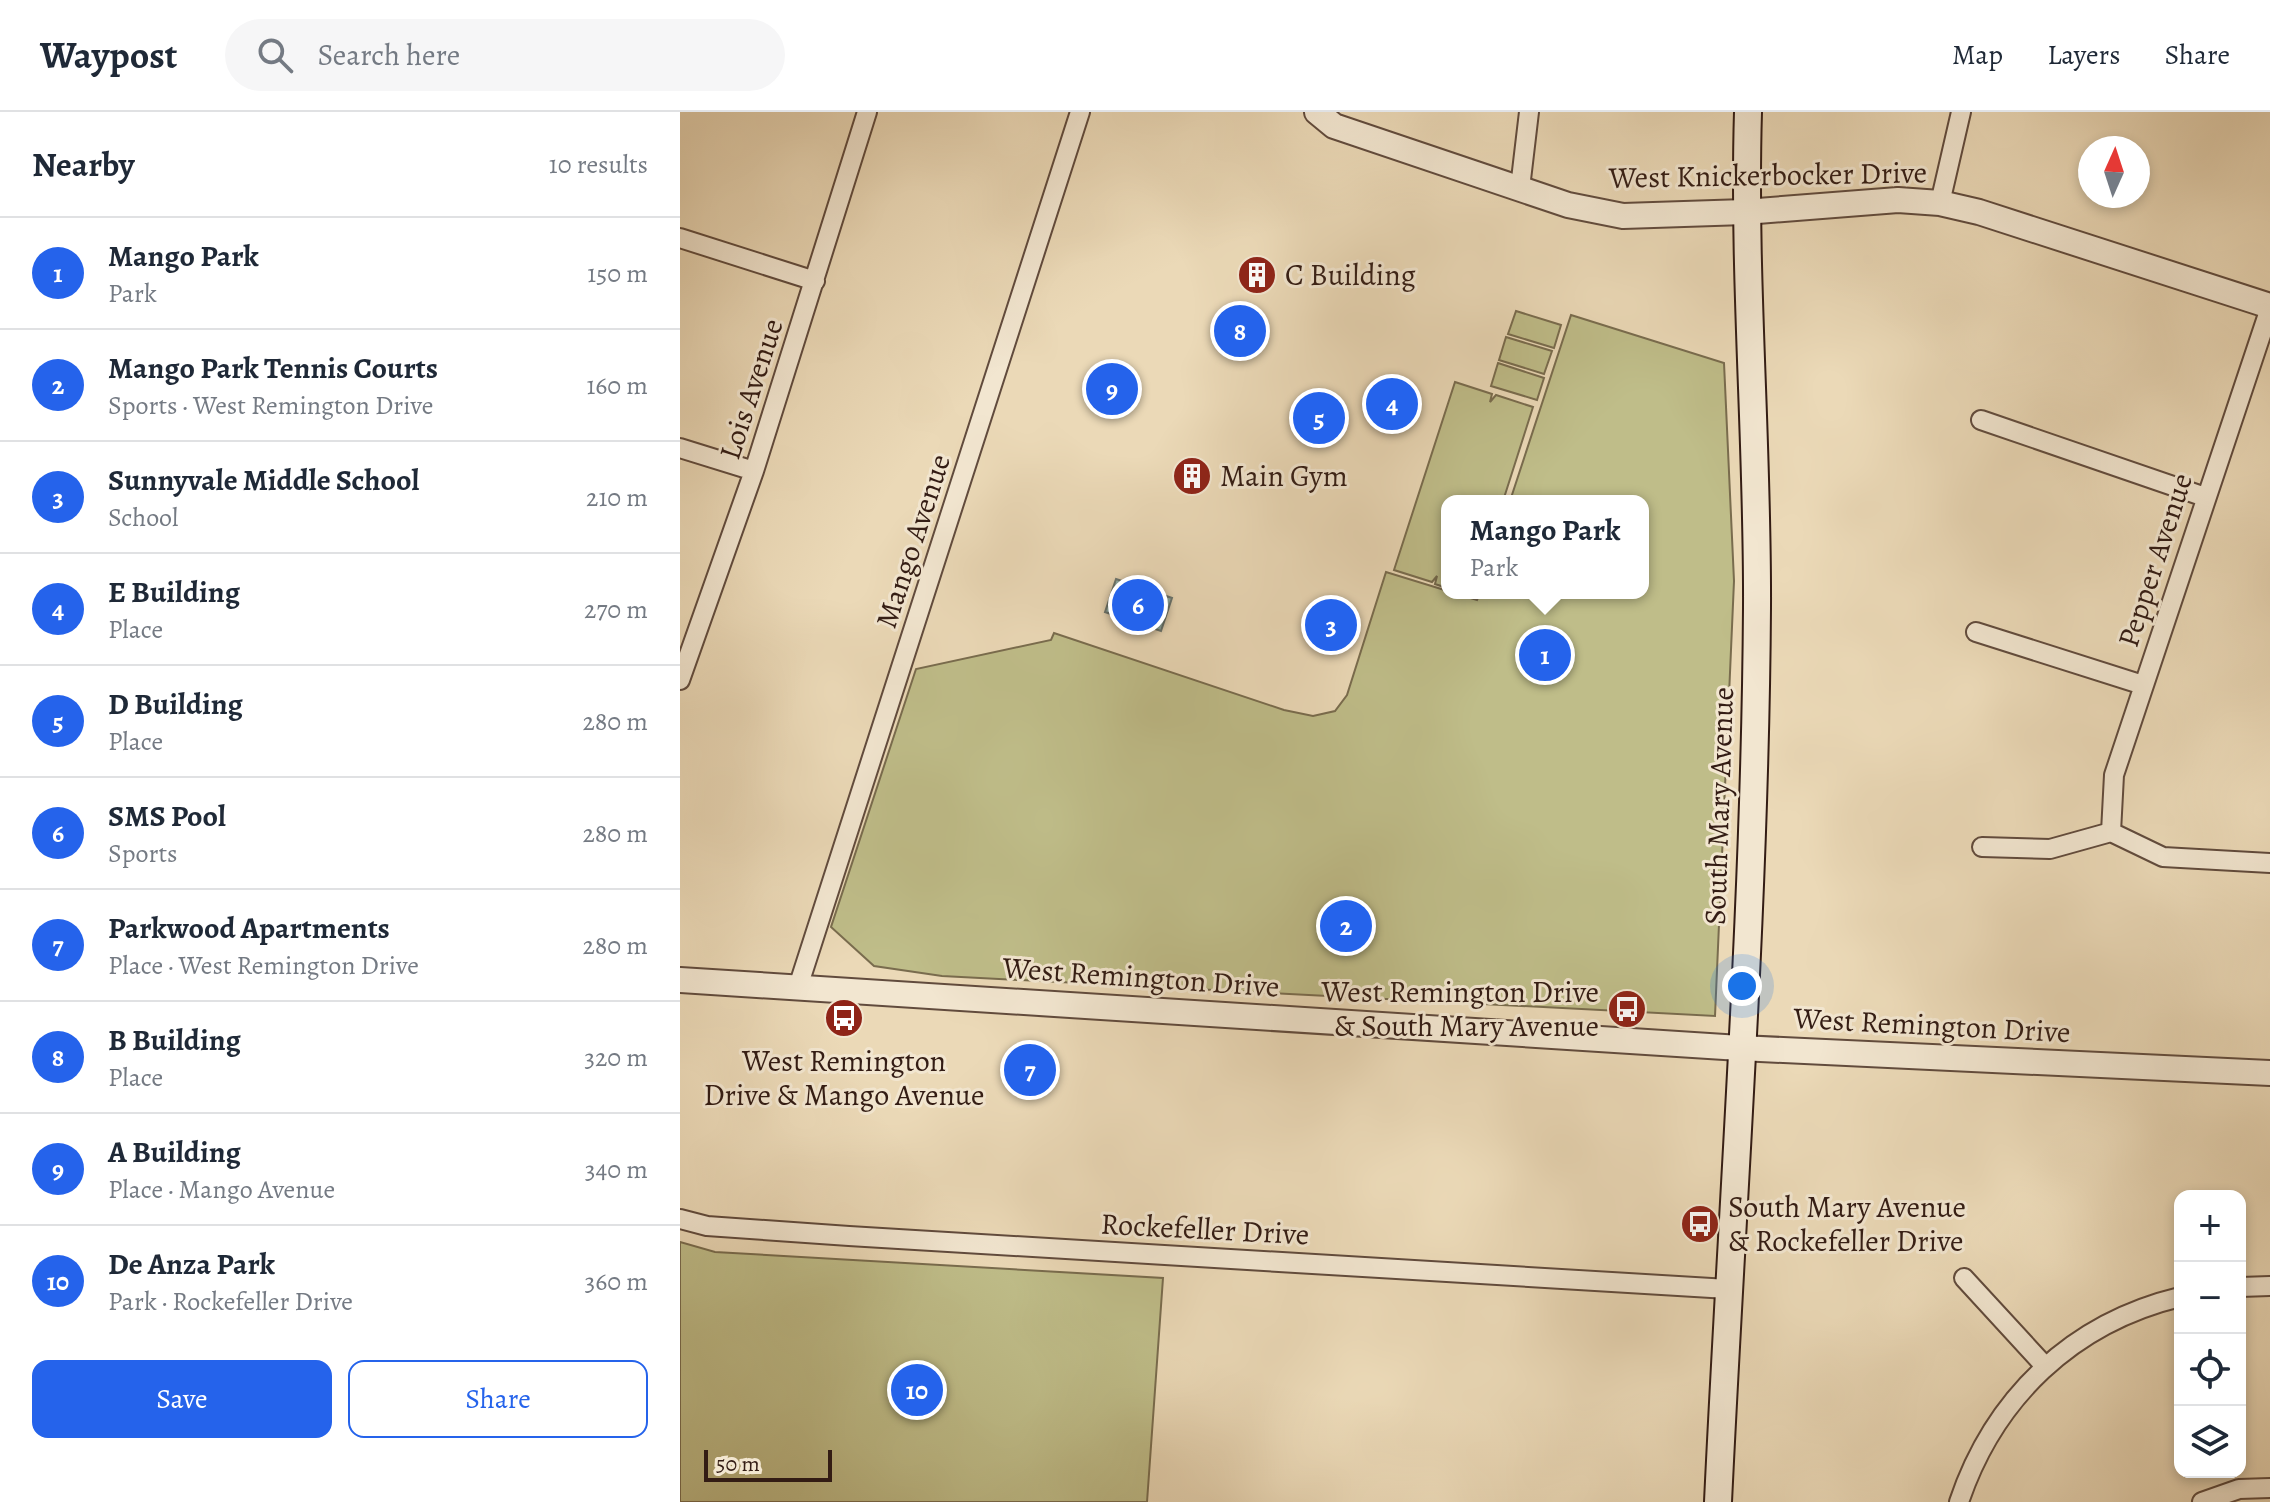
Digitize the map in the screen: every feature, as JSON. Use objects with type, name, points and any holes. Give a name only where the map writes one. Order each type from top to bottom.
[{"type":"main road","name":"South Mary Avenue","points":[[1718,1502],[1757,607],[1745,212],[1748,112]]},
{"type":"street","name":"Lois Avenue","points":[[680,680],[754,471],[867,112]]},
{"type":"street","name":"Mango Avenue","points":[[798,987],[1080,112]]},
{"type":"street","name":"West Knickerbocker Drive","points":[[1317,112],[1334,126],[1568,205],[1623,216],[1745,212],[1898,200],[1940,203],[1979,212],[2270,307]]},
{"type":"street","points":[[1520,188],[1529,112]]},
{"type":"street","points":[[1940,203],[1961,112]]},
{"type":"street","points":[[680,238],[815,281]]},
{"type":"street","name":"Pepper Avenue","points":[[2111,832],[2114,775],[2270,307]]},
{"type":"street","points":[[1981,420],[2205,497]]},
{"type":"street","points":[[680,448],[754,471]]},
{"type":"street","points":[[1976,632],[2143,685]]},
{"type":"street","points":[[1982,847],[2050,849],[2111,832],[2163,857],[2270,863]]},
{"type":"street","name":"West Remington Drive","points":[[680,980],[1740,1048],[2270,1073]]},
{"type":"street","name":"Rockefeller Drive","points":[[680,1219],[707,1226],[834,1235],[1728,1289]]},
{"type":"street","points":[[1964,1278],[2044,1365]]},
{"type":"street","points":[[2246,1287],[2270,1286]]},
{"type":"street","points":[[1959,1502],[1979,1454],[1999,1420],[2020,1390],[2044,1365],[2113,1321],[2174,1299]]},
{"type":"street","points":[[2202,1502],[2239,1489],[2270,1488]]},
{"type":"shaded area","points":[[1516,311],[1561,325],[1554,348],[1508,334]]},
{"type":"shaded area","points":[[1571,315],[1724,363],[1734,581],[1715,1016],[942,976],[874,966],[831,927],[916,669],[1051,640],[1054,633],[1284,710],[1313,716],[1335,711],[1347,695],[1386,572],[1441,589],[1441,599],[1649,599],[1649,495],[1512,495]]},
{"type":"shaded area","points":[[1506,337],[1552,351],[1544,374],[1499,360]]},
{"type":"shaded area","points":[[1498,363],[1544,378],[1537,400],[1491,386]]},
{"type":"shaded area","points":[[1455,382],[1492,394],[1490,402],[1496,395],[1533,407],[1505,495],[1441,495],[1441,586],[1435,584],[1437,576],[1432,582],[1394,570]]},
{"type":"shaded area","points":[[680,1242],[715,1252],[1163,1278],[1147,1502],[680,1502]]},
{"type":"water","points":[[1116,579],[1172,598],[1161,631],[1105,612]]},
{"type":"place","name":"C Building","points":[[1257,275]]},
{"type":"place","name":"B Building","points":[[1240,331]]},
{"type":"place","name":"A Building","points":[[1112,389]]},
{"type":"place","name":"E Building","points":[[1392,404]]},
{"type":"place","name":"D Building","points":[[1319,418]]},
{"type":"place","name":"Main Gym","points":[[1192,476]]},
{"type":"place","name":"SMS Pool","points":[[1138,605]]},
{"type":"place","name":"Sunnyvale Middle School","points":[[1331,625]]},
{"type":"place","name":"Mango Park","points":[[1545,655]]},
{"type":"place","name":"Mango Park Tennis Courts","points":[[1346,926]]},
{"type":"place","name":"West Remington Drive & South Mary Avenue","points":[[1627,1009]]},
{"type":"place","name":"West Remington Drive & Mango Avenue","points":[[844,1018]]},
{"type":"place","name":"Parkwood Apartments","points":[[1030,1070]]},
{"type":"place","name":"South Mary Avenue & Rockefeller Drive","points":[[1700,1224]]},
{"type":"place","name":"De Anza Park","points":[[917,1390]]}]
